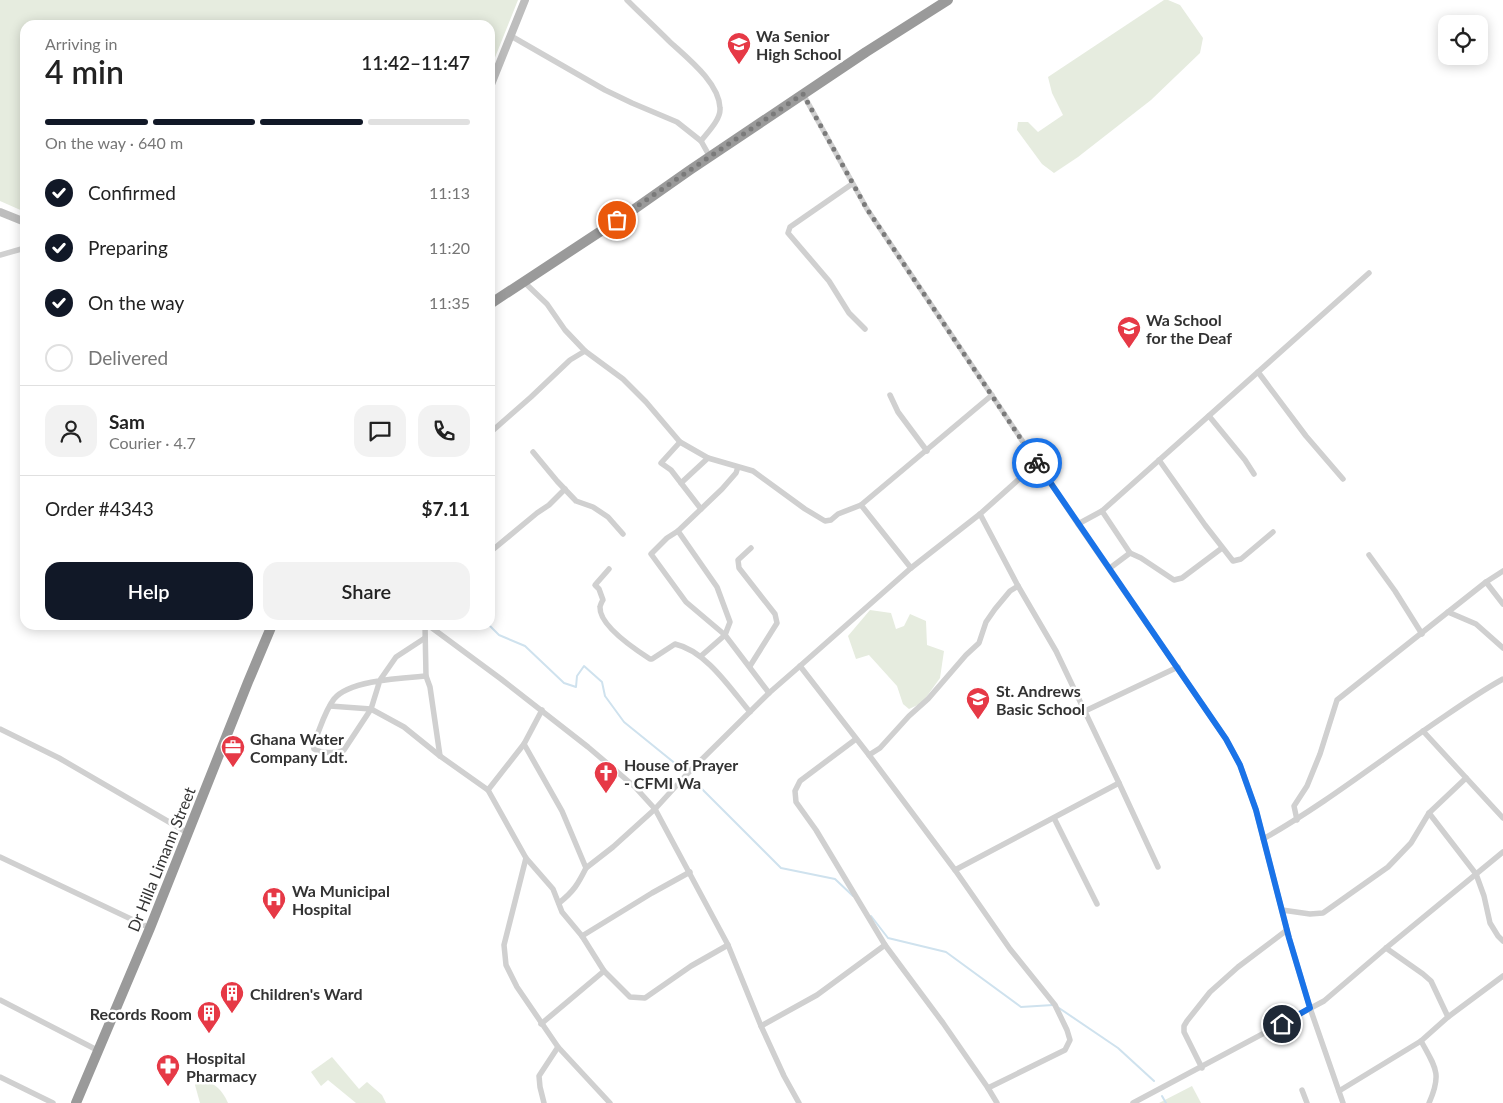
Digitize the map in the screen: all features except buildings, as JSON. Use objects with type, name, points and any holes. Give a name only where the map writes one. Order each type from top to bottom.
[{"type":"highway","points":[[495,301],[803,94],[948,0]]},
{"type":"highway","name":"Dr Hilla Limann Street","points":[[76,1103],[150,928],[270,630]]},
{"type":"street","points":[[495,75],[525,0]]},
{"type":"street","points":[[627,0],[700,71],[713,88],[719,101],[719,115],[701,141]]},
{"type":"street","points":[[511,36],[605,90],[676,122],[701,141],[710,156]]},
{"type":"street","points":[[803,94],[867,209],[1078,524],[1226,739],[1240,765],[1256,810],[1287,930],[1310,1008],[1343,1103]]},
{"type":"street","points":[[852,184],[790,227],[788,233],[829,281],[848,312],[865,328]]},
{"type":"street","points":[[0,212],[20,220]]},
{"type":"street","points":[[0,255],[20,249]]},
{"type":"street","points":[[1078,524],[1102,511],[1369,273]]},
{"type":"street","points":[[524,282],[547,304],[565,330],[585,351],[623,379],[650,406],[680,442],[708,458],[753,471],[805,509],[826,521],[832,520],[838,514],[861,505],[992,396]]},
{"type":"street","points":[[495,429],[532,397],[570,360],[585,351]]},
{"type":"street","points":[[1258,372],[1306,436],[1343,479]]},
{"type":"street","points":[[890,395],[898,412],[927,452]]},
{"type":"street","points":[[1209,416],[1254,474]]},
{"type":"street","points":[[680,442],[661,463],[671,470],[701,509]]},
{"type":"street","points":[[534,452],[576,501],[593,507],[608,517],[623,534]]},
{"type":"street","points":[[682,483],[708,458]]},
{"type":"street","points":[[1159,460],[1233,561],[1241,559],[1274,532]]},
{"type":"street","points":[[559,903],[571,894],[586,868],[613,847],[655,809],[687,774],[770,693],[911,568],[980,514],[1037,463]]},
{"type":"street","points":[[738,467],[736,473],[722,490],[651,554],[686,602],[725,634],[770,693]]},
{"type":"street","points":[[495,548],[537,513],[550,505],[565,489]]},
{"type":"street","points":[[861,505],[911,568]]},
{"type":"street","points":[[1102,511],[1130,554],[1141,558],[1174,580],[1182,578],[1222,548]]},
{"type":"street","points":[[980,514],[1018,586],[1056,651],[1158,867]]},
{"type":"street","points":[[678,531],[717,587],[730,622],[725,634],[701,656]]},
{"type":"street","points":[[750,548],[738,560],[739,568],[775,614],[777,624],[750,666]]},
{"type":"street","points":[[1110,568],[1130,554]]},
{"type":"street","points":[[1369,555],[1395,591],[1422,634]]},
{"type":"street","points":[[609,569],[595,585],[599,589],[603,600],[600,607],[602,617],[610,628],[628,644],[650,659],[675,644],[682,645],[701,656],[750,712]]},
{"type":"street","points":[[1297,820],[1294,806],[1307,786],[1317,762],[1337,700],[1486,582],[1503,571]]},
{"type":"street","points":[[1486,582],[1503,604]]},
{"type":"street","points":[[869,755],[880,748],[909,716],[928,699],[966,655],[980,643],[986,622],[1010,591],[1018,586]]},
{"type":"street","points":[[1448,612],[1476,624],[1503,648]]},
{"type":"street","points":[[426,630],[426,676],[430,687],[440,756]]},
{"type":"street","points":[[433,630],[542,710],[588,747],[635,786],[655,809],[728,945],[760,1026],[799,1103]]},
{"type":"street","points":[[425,638],[396,657],[380,680],[371,709],[344,750],[340,752],[317,751],[314,749],[313,745],[330,706],[335,697],[346,689],[380,680],[426,676]]},
{"type":"street","points":[[800,666],[955,870],[1010,949],[1055,1005],[1068,1030],[1070,1040],[1065,1050],[988,1088]]},
{"type":"street","points":[[1084,711],[1178,668]]},
{"type":"street","points":[[1264,839],[1297,820],[1423,731],[1503,679]]},
{"type":"street","points":[[330,706],[371,709],[404,727],[440,756],[488,790],[526,858],[553,889],[562,912],[582,936],[604,971],[630,997],[645,998],[691,966],[728,945]]},
{"type":"street","points":[[488,790],[524,744],[542,710]]},
{"type":"street","points":[[0,729],[59,758],[188,833]]},
{"type":"street","points":[[1423,731],[1503,818]]},
{"type":"street","points":[[856,739],[800,781],[795,791],[796,802],[816,830],[885,945],[943,1023],[997,1103]]},
{"type":"street","points":[[524,744],[562,811],[586,868]]},
{"type":"street","points":[[1282,910],[1310,914],[1324,913],[1388,867],[1411,843],[1429,813],[1466,778]]},
{"type":"street","points":[[955,870],[1119,782]]},
{"type":"street","points":[[1429,813],[1476,874],[1484,896],[1490,923],[1503,941]]},
{"type":"street","points":[[1054,818],[1097,904]]},
{"type":"street","points":[[1134,1103],[1324,1001],[1503,852]]},
{"type":"street","points":[[0,857],[150,928]]},
{"type":"street","points":[[526,858],[522,881],[504,945],[506,964],[541,1024],[558,1047],[610,1103]]},
{"type":"street","points":[[582,936],[690,872]]},
{"type":"street","points":[[1202,1068],[1184,1032],[1184,1026],[1187,1021],[1210,992],[1233,971],[1287,930]]},
{"type":"street","points":[[760,1026],[817,995],[885,945]]},
{"type":"street","points":[[1386,948],[1431,981],[1448,1017]]},
{"type":"street","points":[[541,1024],[604,971]]},
{"type":"street","points":[[1338,1091],[1422,1041],[1448,1017],[1503,976]]},
{"type":"street","points":[[0,1000],[99,1051]]},
{"type":"street","points":[[1422,1041],[1437,1074],[1435,1090],[1430,1103]]},
{"type":"street","points":[[544,1103],[539,1076],[558,1047]]},
{"type":"street","points":[[0,1077],[53,1103]]},
{"type":"street","points":[[1302,1090],[1307,1103]]},
{"type":"shaded area","points":[[0,0],[518,0],[495,58],[495,20],[20,20],[20,210],[0,201]]},
{"type":"shaded area","points":[[1164,0],[1180,5],[1203,38],[1200,53],[1151,100],[1078,157],[1054,173],[1042,164],[1017,130],[1018,122],[1028,122],[1038,132],[1063,115],[1052,93],[1048,77]]},
{"type":"shaded area","points":[[870,610],[891,613],[896,629],[904,626],[910,614],[926,621],[927,645],[944,651],[940,678],[922,703],[909,709],[903,704],[897,686],[869,655],[856,659],[848,636]]},
{"type":"shaded area","points":[[332,1057],[359,1089],[367,1082],[382,1095],[386,1103],[356,1103],[328,1080],[321,1086],[311,1072]]},
{"type":"shaded area","points":[[200,1080],[217,1087],[228,1103],[200,1103],[195,1085]]},
{"type":"shaded area","points":[[1192,1086],[1201,1103],[1159,1103]]},
{"type":"waterway","points":[[494,630],[499,635],[525,646],[564,683],[576,687],[577,676],[584,666],[602,682],[605,696],[624,722],[682,769]]},
{"type":"waterway","points":[[692,779],[781,868],[835,879],[853,896]]},
{"type":"waterway","points":[[871,916],[888,938],[946,952],[1021,1007],[1053,1005]]},
{"type":"waterway","points":[[1059,1008],[1118,1048],[1154,1081]]},
{"type":"waterway","points":[[1162,1096],[1166,1103]]},
{"type":"way so far","points":[[617,220],[803,94],[867,209],[1037,463]]},
{"type":"place","name":"Wa Senior High School","points":[[739,65]]},
{"type":"place","name":"Wa School for the Deaf","points":[[1129,349]]},
{"type":"place","name":"St. Andrews Basic School","points":[[978,720]]},
{"type":"place","name":"Ghana Water Company Ldt.","points":[[233,768]]},
{"type":"place","name":"House of Prayer - CFMI Wa","points":[[606,794]]},
{"type":"place","name":"Wa Municipal Hospital","points":[[274,920]]},
{"type":"place","name":"Children's Ward","points":[[232,1014]]},
{"type":"place","name":"Records Room","points":[[209,1034]]},
{"type":"place","name":"Hospital Pharmacy","points":[[168,1087]]},
{"type":"route","points":[[1037,463],[1226,739],[1240,765],[1256,810],[1289,938],[1310,1008],[1282,1024]]}]
